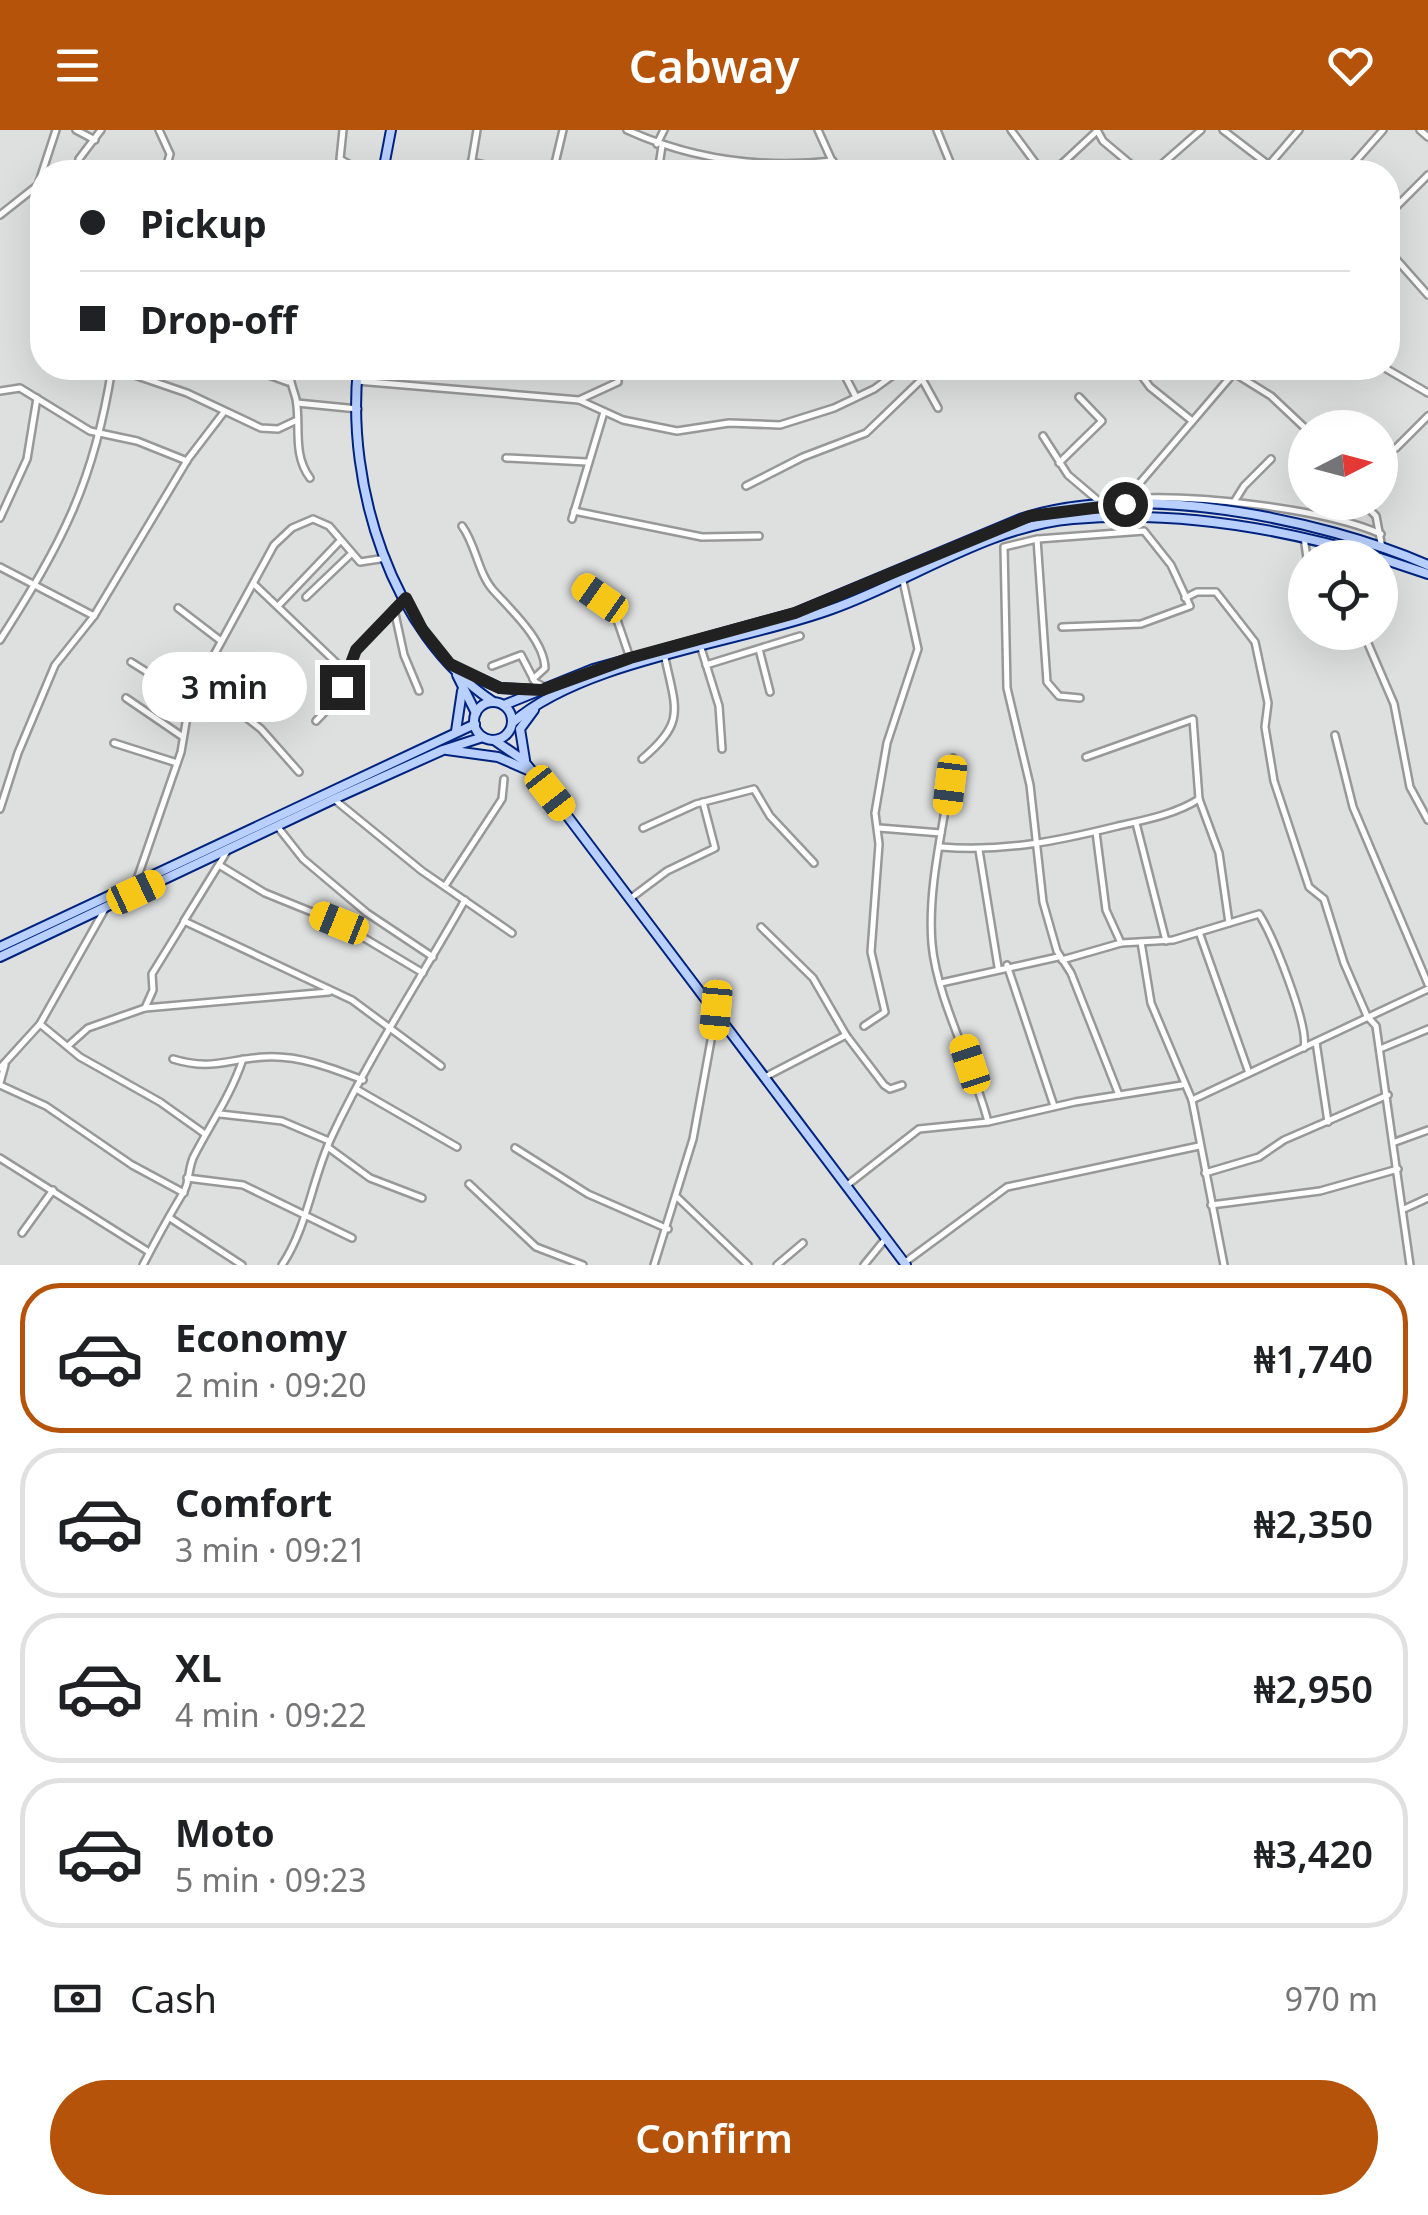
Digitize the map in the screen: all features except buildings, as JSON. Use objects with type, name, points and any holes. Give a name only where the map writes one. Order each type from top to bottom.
[{"type":"main road","points":[[386,160],[392,130]]},
{"type":"main road","points":[[356,381],[368,509],[406,598],[422,629],[452,668],[476,713],[474,724],[483,737]]},
{"type":"main road","points":[[452,668],[492,702],[504,705],[630,658],[795,613],[1030,516],[1126,501],[1236,512],[1336,532],[1352,540]]},
{"type":"main road","points":[[494,740],[540,703],[608,674],[791,624],[903,581],[1015,531],[1073,519],[1217,522],[1321,540]]},
{"type":"main road","points":[[1398,558],[1428,565]]},
{"type":"main road","points":[[1398,562],[1428,574]]},
{"type":"main road","points":[[452,668],[500,688],[544,689]]},
{"type":"main road","points":[[456,733],[462,687]]},
{"type":"main road","points":[[476,713],[492,702]]},
{"type":"main road","points":[[527,766],[520,729],[540,703]]},
{"type":"main road","points":[[504,705],[527,766]]},
{"type":"main road","points":[[0,947],[474,724]]},
{"type":"main road","points":[[0,957],[443,750],[483,737],[494,740],[527,766],[631,898],[905,1264]]},
{"type":"main road","points":[[443,750],[498,757],[527,766]]},
{"type":"street","points":[[46,160],[56,130]]},
{"type":"street","points":[[76,130],[95,140]]},
{"type":"street","points":[[79,160],[101,130]]},
{"type":"street","points":[[159,130],[170,154],[168,160]]},
{"type":"street","points":[[342,160],[343,130]]},
{"type":"street","points":[[472,160],[476,130]]},
{"type":"street","points":[[556,160],[564,130]]},
{"type":"street","points":[[627,130],[682,154],[722,160]]},
{"type":"street","points":[[659,160],[664,130]]},
{"type":"street","points":[[818,130],[833,160]]},
{"type":"street","points":[[937,130],[949,160]]},
{"type":"street","points":[[1011,130],[1033,160]]},
{"type":"street","points":[[1065,160],[1097,130],[1128,160]]},
{"type":"street","points":[[1167,160],[1202,130]]},
{"type":"street","points":[[1223,130],[1262,160]]},
{"type":"street","points":[[1275,160],[1299,130]]},
{"type":"street","points":[[1357,160],[1383,130]]},
{"type":"street","points":[[1420,130],[1428,136]]},
{"type":"street","points":[[1400,203],[1428,174]]},
{"type":"street","points":[[1419,184],[1428,192]]},
{"type":"street","points":[[0,215],[30,191]]},
{"type":"street","points":[[1400,264],[1428,295]]},
{"type":"street","points":[[1400,376],[1428,393]]},
{"type":"street","points":[[0,640],[37,584],[80,503],[110,380]]},
{"type":"street","points":[[150,380],[187,392],[268,430],[294,422]]},
{"type":"street","points":[[283,380],[289,382],[297,402],[294,422],[302,465],[310,478]]},
{"type":"street","points":[[579,400],[613,388],[618,380]]},
{"type":"street","points":[[847,380],[856,397]]},
{"type":"street","points":[[356,381],[579,400],[657,428],[692,432],[729,424],[780,425],[856,397],[884,380]]},
{"type":"street","points":[[746,486],[802,457],[866,432],[921,380]]},
{"type":"street","points":[[923,380],[938,408]]},
{"type":"street","points":[[1145,380],[1192,420]]},
{"type":"street","points":[[1126,501],[1227,380]]},
{"type":"street","points":[[1249,380],[1288,412]]},
{"type":"street","points":[[0,391],[12,386],[99,434],[137,441],[186,461]]},
{"type":"street","points":[[1059,463],[1102,421],[1079,397]]},
{"type":"street","points":[[0,518],[27,459],[37,398]]},
{"type":"street","points":[[297,402],[358,409]]},
{"type":"street","points":[[0,810],[18,752],[54,665],[94,616],[186,461],[224,412]]},
{"type":"street","points":[[572,519],[604,412]]},
{"type":"street","points":[[1398,446],[1425,425],[1428,416]]},
{"type":"street","points":[[1042,436],[1059,463],[1104,505]]},
{"type":"street","points":[[506,458],[587,462]]},
{"type":"street","points":[[1234,502],[1270,459]]},
{"type":"street","points":[[1126,501],[1234,502],[1360,525],[1381,534]]},
{"type":"street","points":[[574,510],[702,537],[760,536]]},
{"type":"street","points":[[136,884],[177,763],[190,699],[256,585],[274,545],[307,519],[324,522],[350,555],[367,562],[386,558]]},
{"type":"street","points":[[1377,520],[1381,540]]},
{"type":"street","points":[[462,526],[493,590],[511,608],[545,662],[533,679]]},
{"type":"street","points":[[1062,627],[1141,624],[1187,610],[1186,598],[1171,565],[1144,531],[1037,539],[1004,546],[1001,553],[1007,688],[1030,785],[1043,902],[1061,958],[1119,1095]]},
{"type":"street","points":[[1304,536],[1305,540]]},
{"type":"street","points":[[1037,539],[1048,682],[1059,696],[1080,698]]},
{"type":"street","points":[[278,606],[339,542]]},
{"type":"street","points":[[306,597],[350,555]]},
{"type":"street","points":[[0,567],[94,616]]},
{"type":"street","points":[[864,1026],[884,1012],[870,938],[882,769],[918,648],[903,581]]},
{"type":"street","points":[[580,584],[615,614],[630,658]]},
{"type":"street","points":[[256,585],[346,672]]},
{"type":"street","points":[[1186,598],[1197,592],[1216,592],[1254,642],[1268,704],[1265,728],[1274,781],[1309,886],[1324,899],[1367,1016],[1376,1026],[1410,1265]]},
{"type":"street","points":[[316,721],[338,698],[356,650],[406,598]]},
{"type":"street","points":[[178,608],[221,641]]},
{"type":"street","points":[[394,608],[404,655],[419,691]]},
{"type":"street","points":[[706,665],[800,636]]},
{"type":"street","points":[[701,648],[718,706],[722,750]]},
{"type":"street","points":[[759,649],[770,692]]},
{"type":"street","points":[[1371,650],[1394,704],[1410,787],[1428,820]]},
{"type":"street","points":[[492,666],[521,655],[533,679],[544,689]]},
{"type":"street","points":[[642,759],[669,736],[676,722],[665,658]]},
{"type":"street","points":[[132,662],[190,699]]},
{"type":"street","points":[[200,681],[261,729],[300,772]]},
{"type":"street","points":[[126,698],[183,736]]},
{"type":"street","points":[[1086,757],[1192,719],[1199,799],[1219,853],[1229,923]]},
{"type":"street","points":[[1192,1100],[1428,986],[1353,807],[1335,736]]},
{"type":"street","points":[[114,743],[177,763]]},
{"type":"street","points":[[953,758],[932,928],[941,983],[988,1122]]},
{"type":"street","points":[[445,886],[502,799],[504,780]]},
{"type":"street","points":[[643,828],[704,802],[754,789],[770,816],[814,863]]},
{"type":"street","points":[[334,799],[512,933]]},
{"type":"street","points":[[941,847],[979,850],[1036,846],[1136,822],[1199,799]]},
{"type":"street","points":[[631,898],[666,870],[716,848],[704,802]]},
{"type":"street","points":[[1136,822],[1163,942]]},
{"type":"street","points":[[277,826],[303,859],[367,913],[433,956]]},
{"type":"street","points":[[879,828],[942,833]]},
{"type":"street","points":[[1096,832],[1106,910],[1121,943]]},
{"type":"street","points":[[145,1008],[153,990],[152,974],[228,850]]},
{"type":"street","points":[[979,850],[998,968]]},
{"type":"street","points":[[218,864],[265,893],[339,923],[424,973]]},
{"type":"street","points":[[282,1265],[306,1212],[329,1144],[465,900]]},
{"type":"street","points":[[106,906],[40,1024],[2,1067],[0,1084],[46,1106],[132,1165],[184,1193]]},
{"type":"street","points":[[941,983],[1006,965],[1061,958],[1121,943],[1163,942],[1242,916],[1261,916],[1295,995],[1304,1048]]},
{"type":"street","points":[[184,921],[332,992],[392,1028],[441,1066]]},
{"type":"street","points":[[762,927],[813,978],[846,1035],[887,1088],[902,1084]]},
{"type":"street","points":[[1199,932],[1248,1073]]},
{"type":"street","points":[[1141,942],[1151,1003],[1182,1085],[1192,1100],[1224,1265]]},
{"type":"street","points":[[1006,965],[1054,1106]]},
{"type":"street","points":[[69,1046],[88,1028],[145,1008],[332,992]]},
{"type":"street","points":[[654,1265],[677,1198],[706,1080],[716,1010]]},
{"type":"street","points":[[40,1024],[80,1057],[160,1102],[205,1134]]},
{"type":"street","points":[[1380,1050],[1428,1028]]},
{"type":"street","points":[[765,1077],[846,1035]]},
{"type":"street","points":[[1316,1042],[1328,1122]]},
{"type":"street","points":[[173,1059],[204,1068],[266,1056],[314,1063],[363,1080]]},
{"type":"street","points":[[142,1265],[170,1218],[172,1206],[184,1193],[205,1134],[220,1114],[243,1060]]},
{"type":"street","points":[[846,1186],[913,1132],[988,1122],[1054,1106],[1182,1085]]},
{"type":"street","points":[[358,1090],[458,1147]]},
{"type":"street","points":[[1204,1173],[1259,1157],[1284,1140],[1388,1095]]},
{"type":"street","points":[[220,1114],[282,1121],[329,1144],[370,1178],[422,1198]]},
{"type":"street","points":[[1395,1142],[1428,1130]]},
{"type":"street","points":[[905,1264],[1008,1187],[1199,1146]]},
{"type":"street","points":[[516,1148],[588,1194],[668,1229]]},
{"type":"street","points":[[0,1158],[150,1252]]},
{"type":"street","points":[[1211,1205],[1320,1191],[1398,1169]]},
{"type":"street","points":[[187,1178],[243,1185],[306,1212],[352,1238]]},
{"type":"street","points":[[469,1184],[536,1247],[583,1265]]},
{"type":"street","points":[[22,1233],[52,1190]]},
{"type":"street","points":[[677,1198],[748,1265]]},
{"type":"street","points":[[1404,1209],[1428,1198]]},
{"type":"street","points":[[170,1218],[242,1265]]},
{"type":"street","points":[[864,1265],[886,1238]]},
{"type":"street","points":[[777,1265],[804,1244]]},
{"type":"shaded area","points":[[0,130],[1428,130],[1428,1265],[0,1265]]},
{"type":"route","points":[[342,687],[356,650],[406,598],[422,629],[450,664],[500,688],[542,690],[593,669],[795,613],[1030,516],[1125,504]]}]
